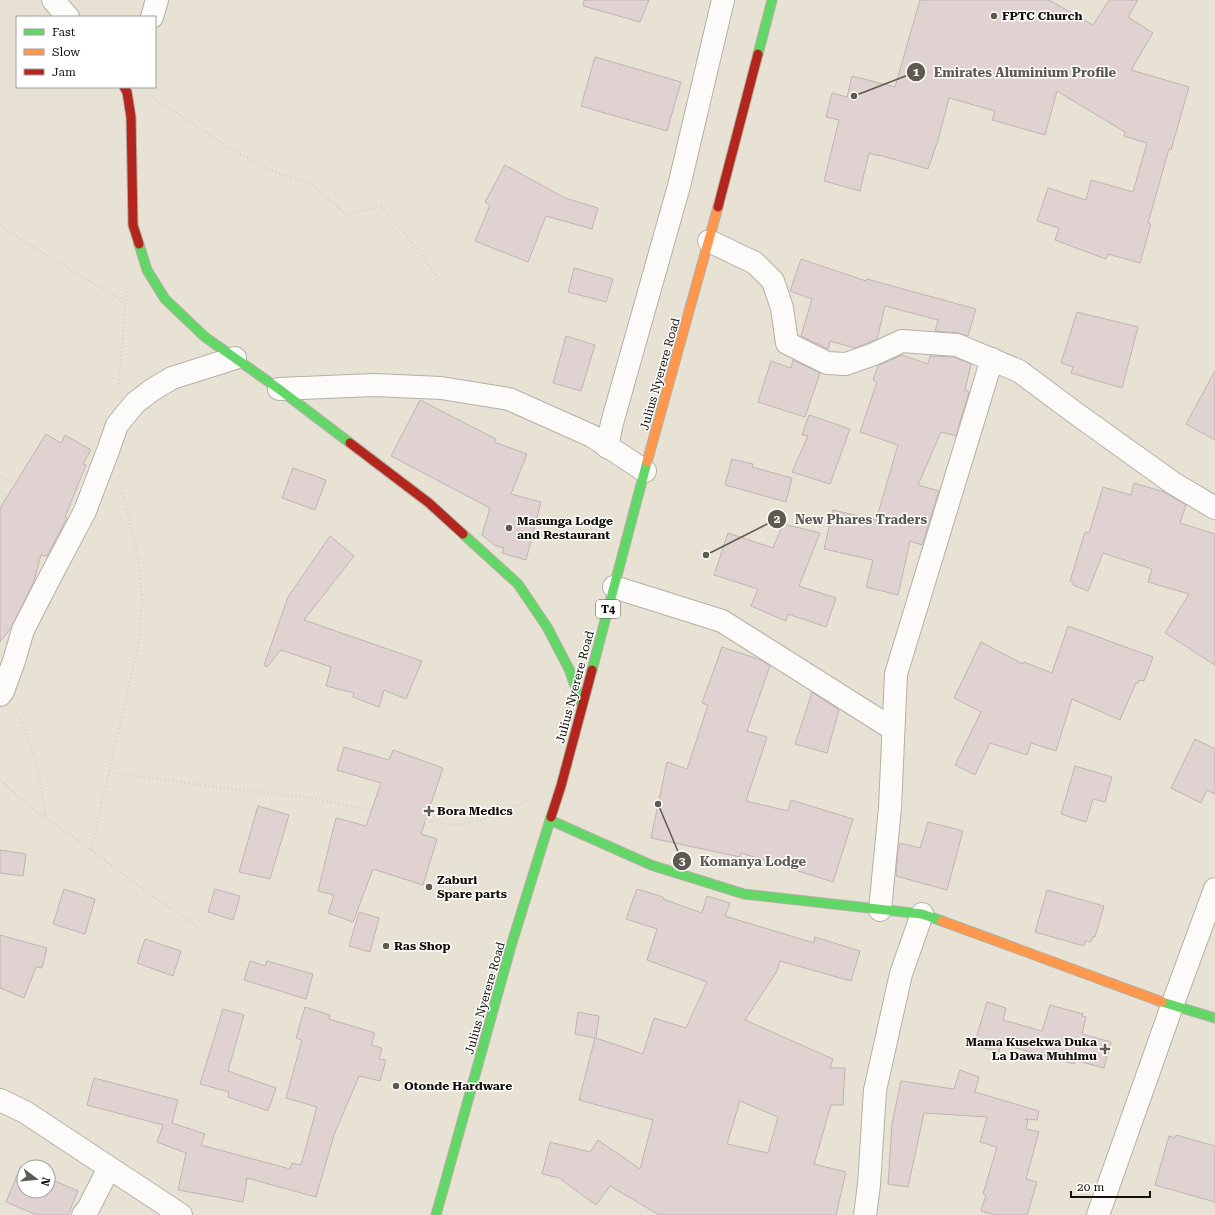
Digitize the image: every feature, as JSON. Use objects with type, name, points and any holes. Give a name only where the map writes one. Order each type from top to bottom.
[{"type":"main road","name":"Julius Nyerere Road","points":[[436,1215],[490,1022],[561,786],[645,471],[709,241],[772,0]]},
{"type":"main road","points":[[127,89],[131,117],[133,225],[147,270],[165,299],[205,337],[279,389],[429,503],[518,584],[546,627],[569,669],[582,705]]},
{"type":"main road","points":[[550,820],[651,865],[744,894],[922,914],[1172,1006],[1215,1018]]},
{"type":"street","points":[[53,0],[67,16]]},
{"type":"street","points":[[152,16],[157,0]]},
{"type":"street","points":[[607,447],[612,423],[679,186],[722,0]]},
{"type":"street","points":[[709,241],[755,263],[773,281],[782,308],[787,343],[827,363],[846,364],[874,354],[902,341],[957,345],[1019,371],[1173,482],[1215,508]]},
{"type":"street","points":[[1,693],[14,661],[24,630],[85,511],[110,448],[117,425],[135,403],[152,390],[172,378],[235,358]]},
{"type":"street","points":[[880,910],[890,808],[896,674],[992,359]]},
{"type":"street","points":[[279,389],[374,385],[441,388],[509,399],[592,436],[645,471]]},
{"type":"street","points":[[614,587],[722,621],[893,729]]},
{"type":"street","points":[[1098,1215],[1215,889]]},
{"type":"street","points":[[865,1215],[869,1185],[875,1090],[901,974],[922,914]]},
{"type":"street","points":[[0,1100],[25,1112],[182,1215]]},
{"type":"street","points":[[83,1215],[88,1209],[109,1168]]},
{"type":"path","points":[[127,89],[153,97],[229,148],[276,173],[311,184],[347,215],[381,206],[403,230],[439,279]]},
{"type":"path","points":[[0,225],[47,256],[125,302]]},
{"type":"path","points":[[117,425],[120,360],[127,278]]},
{"type":"path","points":[[0,476],[85,511]]},
{"type":"path","points":[[91,850],[139,642],[142,599],[138,559],[121,486]]},
{"type":"path","points":[[1,693],[17,714],[28,736],[37,762],[45,818]]},
{"type":"path","points":[[109,772],[222,788],[313,798],[411,819],[455,825],[481,820],[561,786]]},
{"type":"path","points":[[0,780],[25,803],[45,818],[199,928]]},
{"type":"building","points":[[584,0],[649,0],[640,22],[583,6]]},
{"type":"building","points":[[920,0],[1049,0],[1093,25],[1109,0],[1138,0],[1128,17],[1153,33],[1131,70],[1189,87],[1171,150],[1169,149],[1148,223],[1151,224],[1140,263],[1108,254],[1106,259],[1055,240],[1059,228],[1037,221],[1048,188],[1086,200],[1091,180],[1133,192],[1147,143],[1124,136],[1125,132],[1057,91],[1045,135],[992,120],[995,111],[949,98],[938,140],[928,169],[869,153],[860,191],[824,181],[839,120],[826,117],[832,93],[847,97],[852,76],[895,87]]},
{"type":"building","points":[[595,57],[681,82],[667,131],[581,106]]},
{"type":"building","points":[[505,165],[565,198],[598,208],[592,229],[546,216],[528,262],[475,241],[490,205],[485,202]]},
{"type":"building","points":[[801,259],[866,281],[867,279],[976,309],[968,336],[958,333],[935,331],[938,320],[885,306],[877,339],[855,348],[830,341],[828,349],[801,336],[812,299],[790,291]]},
{"type":"building","points":[[574,268],[613,279],[606,302],[568,292]]},
{"type":"building","points":[[1077,312],[1138,327],[1122,388],[1071,373],[1073,367],[1061,363]]},
{"type":"building","points":[[566,336],[595,345],[581,391],[553,383]]},
{"type":"building","points":[[902,355],[928,364],[930,356],[954,357],[971,364],[965,390],[969,392],[956,436],[941,432],[918,485],[939,491],[922,545],[910,541],[898,595],[866,587],[873,560],[824,549],[833,510],[876,520],[898,445],[860,432],[877,382],[873,380],[878,366]]},
{"type":"building","points":[[793,360],[820,373],[805,417],[758,402],[771,361],[791,368]]},
{"type":"building","points":[[1215,371],[1215,440],[1186,424]]},
{"type":"building","points":[[420,400],[496,439],[494,442],[527,454],[511,494],[541,502],[526,560],[502,553],[504,548],[494,545],[482,535],[490,508],[391,456]]},
{"type":"building","points":[[809,415],[850,429],[830,484],[792,472],[808,436],[802,435]]},
{"type":"building","points":[[46,434],[61,443],[65,435],[91,450],[83,464],[86,465],[65,517],[67,518],[47,556],[41,555],[33,584],[11,628],[0,642],[0,508]]},
{"type":"building","points":[[732,459],[753,464],[752,467],[792,478],[786,502],[725,485]]},
{"type":"building","points":[[293,468],[326,480],[315,510],[282,498]]},
{"type":"building","points":[[1134,483],[1164,492],[1186,505],[1180,523],[1215,534],[1215,665],[1165,633],[1189,594],[1148,582],[1152,569],[1103,553],[1088,591],[1073,585],[1074,583],[1070,581],[1085,532],[1089,533],[1103,487],[1131,495]]},
{"type":"building","points":[[783,524],[820,533],[799,586],[836,598],[826,627],[788,614],[786,621],[751,606],[758,589],[714,575],[728,533],[773,548]]},
{"type":"building","points":[[330,536],[354,556],[304,620],[422,661],[406,699],[384,690],[379,707],[353,697],[354,693],[326,686],[331,667],[281,650],[267,667],[264,665],[288,597]]},
{"type":"building","points":[[1068,626],[1153,657],[1144,681],[1139,680],[1138,683],[1136,683],[1120,720],[1072,699],[1056,751],[1031,743],[1027,755],[990,743],[975,775],[955,765],[981,712],[954,698],[981,642],[1023,664],[1024,662],[1052,673]]},
{"type":"building","points":[[722,647],[761,660],[770,666],[747,731],[767,737],[746,801],[788,811],[791,800],[853,819],[833,882],[741,853],[740,857],[651,838],[667,762],[687,769],[708,705],[702,703]]},
{"type":"building","points":[[812,692],[839,710],[827,753],[795,744]]},
{"type":"building","points":[[1195,739],[1215,749],[1215,794],[1207,790],[1201,803],[1171,788]]},
{"type":"building","points":[[344,747],[389,760],[393,750],[443,768],[421,834],[437,839],[423,885],[373,869],[353,922],[328,913],[334,895],[318,891],[336,818],[366,826],[381,783],[337,770]]},
{"type":"building","points":[[1075,766],[1112,777],[1105,802],[1093,799],[1086,822],[1061,814]]},
{"type":"building","points":[[258,806],[289,815],[270,879],[239,872]]},
{"type":"building","points":[[928,822],[963,831],[947,890],[896,876],[900,843],[920,848]]},
{"type":"building","points":[[0,850],[26,854],[23,876],[0,873]]},
{"type":"building","points":[[64,889],[95,899],[85,934],[53,924]]},
{"type":"building","points":[[215,889],[240,896],[233,920],[208,912]]},
{"type":"building","points":[[637,889],[663,897],[663,899],[702,913],[707,896],[730,903],[725,916],[814,943],[815,937],[860,951],[851,981],[780,961],[777,971],[745,1020],[833,1059],[830,1068],[845,1068],[843,1105],[831,1105],[814,1164],[846,1172],[836,1215],[659,1215],[610,1186],[596,1205],[559,1178],[542,1174],[550,1142],[590,1152],[598,1140],[640,1169],[653,1120],[579,1100],[595,1038],[575,1034],[578,1012],[599,1016],[596,1038],[643,1054],[654,1018],[686,1028],[707,982],[647,960],[657,929],[626,919]],"holes":[[[740,1101],[778,1117],[768,1153],[727,1144]]]},
{"type":"building","points":[[1047,890],[1104,906],[1095,937],[1093,936],[1091,942],[1085,941],[1084,946],[1035,932]]},
{"type":"building","points":[[359,912],[379,918],[370,952],[349,946]]},
{"type":"building","points":[[0,935],[47,948],[42,968],[36,967],[24,998],[0,988]]},
{"type":"building","points":[[145,939],[181,951],[173,976],[137,963]]},
{"type":"building","points":[[250,961],[265,966],[267,961],[313,974],[306,999],[244,980]]},
{"type":"building","points":[[987,1002],[1006,1008],[1003,1020],[1042,1031],[1050,1005],[1083,1014],[1082,1016],[1086,1017],[1082,1034],[1111,1042],[1104,1068],[1075,1060],[1074,1064],[1001,1044],[999,1052],[974,1045]]},
{"type":"building","points":[[305,1007],[330,1015],[329,1019],[375,1033],[371,1045],[382,1048],[379,1059],[386,1060],[380,1081],[359,1076],[334,1135],[316,1197],[247,1178],[243,1202],[178,1190],[186,1153],[157,1142],[163,1125],[87,1105],[94,1078],[178,1100],[172,1123],[205,1134],[201,1145],[290,1169],[292,1163],[301,1165],[317,1107],[286,1098],[302,1040],[296,1038]]},
{"type":"building","points":[[223,1009],[244,1015],[228,1071],[276,1088],[268,1111],[228,1097],[229,1092],[200,1084]]},
{"type":"building","points":[[960,1070],[979,1077],[975,1092],[1039,1111],[1037,1120],[1025,1119],[1028,1120],[1026,1129],[1039,1132],[1026,1179],[1037,1182],[1027,1215],[996,1215],[981,1211],[986,1195],[983,1194],[997,1147],[980,1142],[987,1117],[924,1113],[908,1187],[888,1184],[892,1124],[901,1081],[954,1089]]},
{"type":"building","points":[[1176,1135],[1215,1146],[1215,1202],[1155,1185],[1169,1136],[1175,1138]]},
{"type":"building","points":[[16,1178],[16,1199],[56,1199],[56,1181],[78,1191],[68,1215],[37,1215],[6,1202]]},
{"type":"traffic: fast","points":[[758,54],[772,0]]},
{"type":"traffic: fast","points":[[139,244],[147,270],[165,299],[205,337],[279,389],[350,443]]},
{"type":"traffic: fast","points":[[592,670],[647,462]]},
{"type":"traffic: fast","points":[[463,534],[518,584],[547,627],[569,669],[582,705]]},
{"type":"traffic: fast","points":[[436,1215],[511,946],[551,817]]},
{"type":"traffic: fast","points":[[550,820],[651,865],[744,894],[922,914],[942,921]]},
{"type":"traffic: fast","points":[[1162,1002],[1215,1018]]},
{"type":"traffic: slow","points":[[647,462],[718,207]]},
{"type":"traffic: slow","points":[[942,921],[1162,1002]]},
{"type":"traffic: jam","points":[[718,207],[758,54]]},
{"type":"traffic: jam","points":[[125,88],[127,92],[131,117],[133,225],[139,244]]},
{"type":"traffic: jam","points":[[350,443],[429,503],[463,534]]},
{"type":"traffic: jam","points":[[551,817],[561,786],[592,670]]},
{"type":"place","name":"FPTC Church","points":[[994,16]]},
{"type":"place","name":"Emirates Aluminium Profile","points":[[854,96]]},
{"type":"place","name":"Masunga Lodge and Restaurant","points":[[509,528]]},
{"type":"place","name":"New Phares Traders","points":[[706,555]]},
{"type":"place","name":"Komanya Lodge","points":[[658,804]]},
{"type":"place","name":"Bora Medics","points":[[429,811]]},
{"type":"place","name":"Zaburi Spare parts","points":[[429,887]]},
{"type":"place","name":"Ras Shop","points":[[386,946]]},
{"type":"place","name":"Mama Kusekwa Duka La Dawa Muhimu","points":[[1105,1049]]},
{"type":"place","name":"Otonde Hardware","points":[[396,1086]]}]
